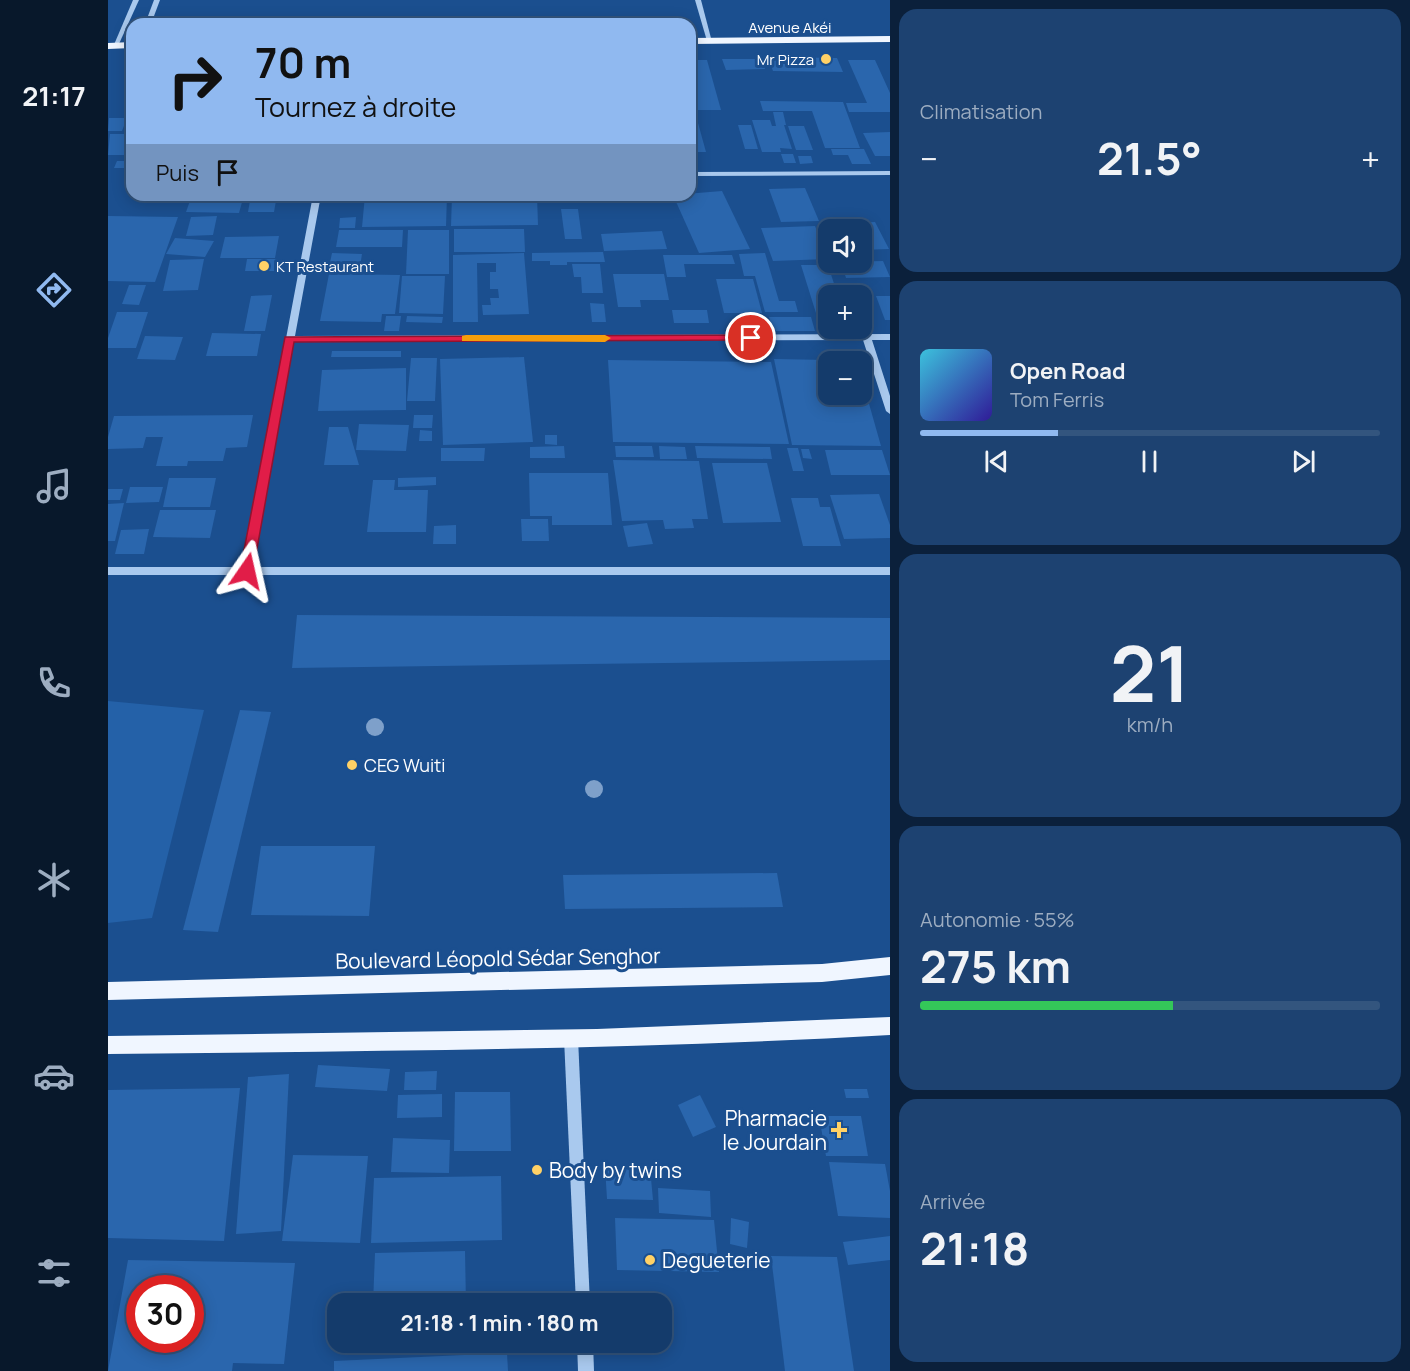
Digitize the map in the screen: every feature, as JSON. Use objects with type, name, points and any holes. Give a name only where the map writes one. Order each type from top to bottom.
[{"type":"main road","name":"Avenue Akéi","points":[[696,41],[890,39]]},
{"type":"main road","name":"Boulevard Léopold Sédar Senghor","points":[[108,991],[822,973],[890,966]]},
{"type":"main road","points":[[108,1045],[784,1033],[890,1026]]},
{"type":"street","points":[[127,18],[136,0]]},
{"type":"street","points":[[150,18],[157,0]]},
{"type":"street","points":[[698,0],[710,41]]},
{"type":"street","points":[[112,46],[126,19]]},
{"type":"street","points":[[696,174],[890,173]]},
{"type":"street","points":[[247,571],[316,201]]},
{"type":"street","points":[[872,338],[890,337]]},
{"type":"street","points":[[289,339],[818,338]]},
{"type":"street","points":[[867,339],[890,411]]},
{"type":"street","points":[[108,571],[890,571]]},
{"type":"street","points":[[571,1038],[583,1293]]},
{"type":"street","points":[[585,1353],[586,1371]]},
{"type":"shaded area","points":[[108,701],[204,710],[152,918],[108,923]]},
{"type":"building","points":[[768,57],[837,58],[843,72],[773,71]]},
{"type":"building","points":[[722,59],[761,59],[765,69],[726,70]]},
{"type":"building","points":[[696,60],[707,60],[721,110],[696,110]]},
{"type":"building","points":[[848,60],[875,60],[890,93],[890,112],[849,112],[846,103],[867,103]]},
{"type":"building","points":[[760,101],[843,102],[860,148],[825,148],[812,111],[763,111]]},
{"type":"building","points":[[773,112],[783,112],[786,125],[784,125],[792,149],[780,148],[781,152],[762,152],[752,120],[770,120],[772,126],[776,126]]},
{"type":"building","points":[[696,116],[706,152],[696,152]]},
{"type":"building","points":[[109,118],[126,118],[122,131],[108,131]]},
{"type":"building","points":[[738,125],[751,125],[758,149],[745,149]]},
{"type":"building","points":[[788,126],[804,126],[813,150],[796,150]]},
{"type":"building","points":[[890,132],[890,156],[875,156],[863,133]]},
{"type":"building","points":[[110,134],[126,134],[126,155],[108,155]]},
{"type":"building","points":[[831,149],[864,149],[871,164],[852,164],[848,155],[833,155]]},
{"type":"building","points":[[781,154],[793,154],[796,163],[784,163]]},
{"type":"building","points":[[798,156],[811,156],[813,163],[800,164]]},
{"type":"building","points":[[117,161],[126,161],[126,168],[114,168]]},
{"type":"building","points":[[805,188],[818,221],[781,222],[769,189]]},
{"type":"building","points":[[722,191],[750,249],[699,253],[676,201],[696,201],[696,193]]},
{"type":"building","points":[[190,201],[242,201],[239,213],[186,212]]},
{"type":"building","points":[[250,201],[276,201],[274,212],[248,212]]},
{"type":"building","points":[[364,201],[447,201],[446,226],[362,227]]},
{"type":"building","points":[[452,201],[537,201],[538,225],[451,226]]},
{"type":"building","points":[[561,209],[578,209],[582,239],[565,239]]},
{"type":"building","points":[[108,216],[178,217],[155,282],[108,281]]},
{"type":"building","points":[[217,216],[213,235],[186,236],[191,217]]},
{"type":"building","points":[[356,217],[355,228],[339,228],[340,218]]},
{"type":"building","points":[[872,222],[875,222],[889,249],[872,250]]},
{"type":"building","points":[[815,226],[818,234],[818,259],[773,261],[761,228]]},
{"type":"building","points":[[454,229],[524,229],[525,252],[454,252]]},
{"type":"building","points":[[339,230],[403,230],[402,247],[336,247]]},
{"type":"building","points":[[408,230],[449,230],[449,274],[406,274]]},
{"type":"building","points":[[662,231],[667,249],[604,251],[601,234]]},
{"type":"building","points":[[279,236],[275,258],[220,258],[225,237]]},
{"type":"building","points":[[175,238],[214,241],[205,257],[166,254]]},
{"type":"building","points":[[603,252],[605,262],[567,262],[567,265],[550,265],[550,261],[532,261],[532,253]]},
{"type":"building","points":[[332,253],[362,254],[359,273],[328,272]]},
{"type":"building","points":[[524,253],[529,314],[483,315],[482,305],[491,305],[490,298],[499,298],[498,289],[490,289],[490,272],[496,272],[496,263],[477,263],[478,322],[453,322],[453,255]]},
{"type":"building","points":[[765,253],[779,301],[795,301],[798,312],[765,312],[755,276],[744,276],[739,254]]},
{"type":"building","points":[[663,255],[732,255],[735,264],[684,264],[686,277],[667,277]]},
{"type":"building","points":[[204,259],[198,290],[163,291],[170,260]]},
{"type":"building","points":[[247,259],[277,259],[275,271],[245,271]]},
{"type":"building","points":[[872,261],[883,261],[890,277],[846,278],[844,273],[872,273]]},
{"type":"building","points":[[572,264],[600,264],[603,293],[582,293],[581,277],[574,277]]},
{"type":"building","points":[[801,265],[818,265],[818,273],[831,273],[834,285],[818,285],[818,320]]},
{"type":"building","points":[[329,274],[400,275],[395,314],[382,314],[381,322],[320,321]]},
{"type":"building","points":[[613,274],[664,274],[669,300],[640,300],[641,307],[618,307]]},
{"type":"building","points":[[402,276],[445,276],[443,314],[399,313]]},
{"type":"building","points":[[716,279],[753,279],[762,313],[724,313]]},
{"type":"building","points":[[129,285],[146,285],[139,305],[122,304]]},
{"type":"building","points":[[272,295],[265,331],[244,331],[251,296]]},
{"type":"building","points":[[876,296],[890,296],[890,320],[885,320]]},
{"type":"building","points":[[590,303],[604,304],[606,322],[592,322]]},
{"type":"building","points":[[672,310],[707,310],[709,323],[674,323]]},
{"type":"building","points":[[117,312],[148,312],[136,348],[108,348],[108,338]]},
{"type":"building","points":[[386,316],[401,316],[399,331],[384,331]]},
{"type":"building","points":[[407,316],[443,317],[442,323],[406,322]]},
{"type":"building","points":[[769,317],[811,317],[815,331],[773,331]]},
{"type":"building","points":[[212,333],[261,334],[257,356],[206,356]]},
{"type":"building","points":[[145,336],[183,337],[175,360],[137,359]]},
{"type":"building","points":[[332,351],[401,351],[401,357],[331,357]]},
{"type":"building","points":[[524,357],[533,442],[443,445],[440,359]]},
{"type":"building","points":[[411,358],[437,358],[435,401],[407,401]]},
{"type":"building","points":[[774,359],[818,360],[818,405],[869,405],[881,446],[792,445]]},
{"type":"building","points":[[608,360],[771,362],[789,444],[613,442]]},
{"type":"building","points":[[406,368],[406,410],[318,411],[322,370]]},
{"type":"building","points":[[253,415],[247,447],[226,448],[223,461],[188,461],[187,466],[156,466],[163,437],[146,437],[143,448],[108,449],[108,437],[114,416]]},
{"type":"building","points":[[414,415],[433,415],[432,428],[413,428]]},
{"type":"building","points":[[359,424],[409,425],[406,451],[356,450]]},
{"type":"building","points":[[329,427],[348,427],[359,465],[324,465]]},
{"type":"building","points":[[420,430],[432,431],[432,441],[419,441]]},
{"type":"building","points":[[545,435],[557,435],[557,445],[545,444]]},
{"type":"building","points":[[564,446],[565,458],[530,458],[530,447]]},
{"type":"building","points":[[615,446],[652,446],[654,457],[616,457]]},
{"type":"building","points":[[659,446],[685,447],[687,459],[660,459]]},
{"type":"building","points":[[695,446],[770,447],[772,459],[697,458]]},
{"type":"building","points":[[441,448],[485,448],[484,461],[441,461]]},
{"type":"building","points":[[787,448],[798,448],[804,471],[793,471]]},
{"type":"building","points":[[801,449],[809,449],[812,459],[803,458]]},
{"type":"building","points":[[825,450],[882,450],[890,475],[831,475]]},
{"type":"building","points":[[613,460],[699,461],[708,519],[692,519],[694,528],[665,529],[663,520],[622,521]]},
{"type":"building","points":[[712,463],[767,463],[781,522],[723,523]]},
{"type":"building","points":[[529,473],[608,473],[612,525],[552,525],[552,516],[530,516]]},
{"type":"building","points":[[436,477],[436,485],[398,487],[398,478]]},
{"type":"building","points":[[169,478],[216,478],[210,507],[163,507]]},
{"type":"building","points":[[373,480],[395,480],[394,490],[428,490],[426,532],[367,532]]},
{"type":"building","points":[[130,487],[163,487],[159,502],[126,503]]},
{"type":"building","points":[[108,489],[123,489],[120,500],[108,500]]},
{"type":"building","points":[[879,494],[890,525],[890,538],[844,539],[830,495]]},
{"type":"building","points":[[791,498],[818,498],[820,507],[830,507],[841,546],[803,546]]},
{"type":"building","points":[[124,503],[115,541],[108,541],[108,504]]},
{"type":"building","points":[[160,510],[216,510],[210,538],[153,537]]},
{"type":"building","points":[[521,519],[548,519],[549,541],[522,541]]},
{"type":"building","points":[[647,523],[653,544],[628,547],[623,526]]},
{"type":"building","points":[[456,525],[456,544],[433,544],[434,526]]},
{"type":"building","points":[[149,529],[144,554],[115,554],[121,530]]},
{"type":"building","points":[[297,615],[890,618],[890,660],[292,668]]},
{"type":"building","points":[[240,710],[271,712],[218,932],[183,930]]},
{"type":"building","points":[[261,846],[375,846],[369,916],[251,915]]},
{"type":"building","points":[[777,873],[783,907],[565,909],[563,875]]},
{"type":"building","points":[[318,1065],[390,1069],[387,1091],[315,1087]]},
{"type":"building","points":[[437,1071],[436,1090],[404,1090],[405,1072]]},
{"type":"building","points":[[289,1074],[281,1231],[236,1234],[248,1077]]},
{"type":"building","points":[[240,1088],[224,1241],[108,1238],[108,1090]]},
{"type":"building","points":[[844,1089],[867,1089],[869,1098],[846,1098]]},
{"type":"building","points":[[455,1092],[510,1092],[511,1151],[454,1151]]},
{"type":"building","points":[[442,1094],[442,1117],[397,1118],[398,1095]]},
{"type":"building","points":[[700,1095],[716,1127],[693,1137],[678,1105]]},
{"type":"building","points":[[819,1116],[861,1116],[868,1156],[826,1156]]},
{"type":"building","points":[[393,1138],[450,1140],[449,1173],[391,1172]]},
{"type":"building","points":[[293,1155],[368,1156],[360,1243],[282,1241]]},
{"type":"building","points":[[829,1162],[885,1164],[890,1191],[890,1218],[838,1216]]},
{"type":"building","points":[[605,1167],[650,1168],[653,1200],[607,1199]]},
{"type":"building","points":[[501,1176],[502,1240],[371,1243],[374,1178]]},
{"type":"building","points":[[658,1188],[710,1191],[711,1217],[659,1213]]},
{"type":"building","points":[[615,1218],[714,1220],[719,1272],[617,1270]]},
{"type":"building","points":[[731,1218],[749,1222],[747,1248],[730,1244]]},
{"type":"building","points":[[890,1236],[890,1260],[848,1265],[843,1242]]},
{"type":"building","points":[[465,1251],[466,1293],[373,1293],[375,1253]]},
{"type":"building","points":[[771,1256],[837,1257],[854,1371],[785,1371]]},
{"type":"building","points":[[128,1260],[295,1263],[284,1364],[233,1363],[232,1371],[108,1371]]},
{"type":"building","points":[[507,1353],[508,1371],[334,1371],[334,1361]]},
{"type":"slow traffic","points":[[466,339],[605,338]]},
{"type":"place","name":"Mr Pizza","points":[[826,59]]},
{"type":"place","name":"KT Restaurant","points":[[264,266]]},
{"type":"place","name":"CEG Wuiti","points":[[352,765]]},
{"type":"place","name":"Pharmacie le Jourdain","points":[[839,1130]]},
{"type":"place","name":"Body by twins","points":[[537,1170]]},
{"type":"place","name":"Degueterie","points":[[650,1260]]},
{"type":"route","points":[[247,571],[289,339],[751,338]]}]
